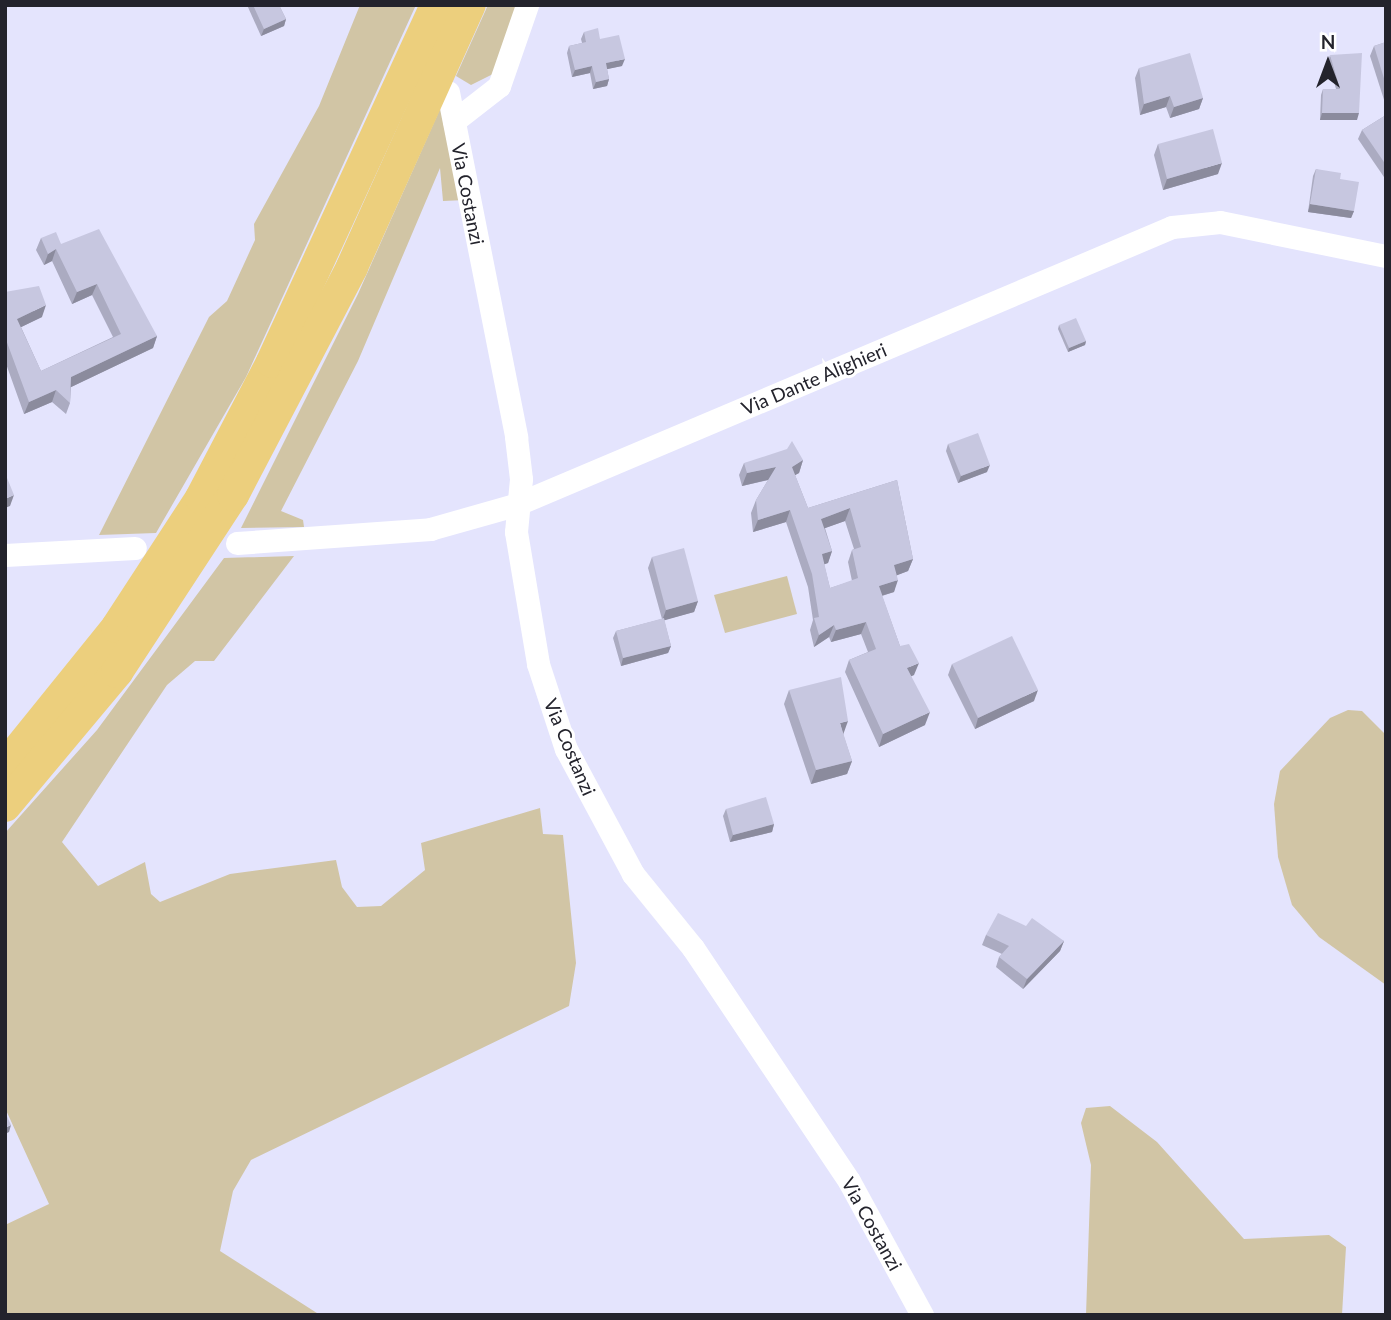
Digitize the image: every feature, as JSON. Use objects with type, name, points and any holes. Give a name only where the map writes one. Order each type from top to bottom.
[{"type":"highway","points":[[5,806],[117,672],[208,539],[352,267],[440,92],[453,43],[470,5]]},
{"type":"highway","points":[[5,766],[117,627],[201,498],[272,362],[431,17]]},
{"type":"street","points":[[454,121],[499,86],[527,5]]},
{"type":"street","name":"Via Costanzi","points":[[440,92],[454,121],[516,437],[521,479],[515,505],[538,664],[572,761],[633,874],[693,948],[849,1181],[922,1315]]},
{"type":"street","name":"Via Dante Alighieri","points":[[237,543],[417,530],[515,505],[1172,227],[1220,222],[1386,256]]},
{"type":"street","points":[[5,555],[135,548]]},
{"type":"shaded area","points":[[360,5],[416,5],[246,377],[156,533],[99,535],[209,317],[227,301],[255,240],[254,224],[319,106]]},
{"type":"shaded area","points":[[488,5],[522,5],[497,72],[471,85],[456,76]]},
{"type":"shaded area","points":[[444,100],[466,200],[443,201],[440,168],[358,361],[281,511],[303,520],[304,527],[241,528],[358,294]]},
{"type":"shaded area","points":[[294,556],[214,661],[195,661],[167,685],[62,842],[98,886],[145,862],[151,894],[160,902],[230,874],[336,860],[342,887],[357,907],[381,906],[425,870],[421,843],[540,808],[543,834],[563,835],[576,963],[569,1006],[251,1160],[233,1191],[220,1251],[320,1315],[5,1315],[5,1225],[49,1204],[5,1108],[5,833],[97,730],[224,558]]},
{"type":"shaded area","points":[[787,576],[797,614],[725,633],[714,595]]},
{"type":"shaded area","points":[[1348,710],[1362,711],[1386,735],[1386,985],[1319,937],[1292,905],[1278,857],[1274,804],[1280,771],[1330,718]]},
{"type":"shaded area","points":[[1110,1106],[1157,1142],[1244,1239],[1329,1235],[1346,1247],[1342,1315],[1086,1315],[1091,1165],[1081,1123],[1086,1108]]},
{"type":"building","points":[[253,5],[279,5],[286,19],[264,29]]},
{"type":"building","points":[[598,28],[600,39],[619,35],[625,59],[606,63],[609,79],[596,82],[592,66],[575,70],[569,46],[586,42],[584,32]]},
{"type":"building","points":[[1386,42],[1386,85],[1374,46]]},
{"type":"building","points":[[1190,53],[1203,98],[1174,107],[1170,96],[1144,104],[1139,68]]},
{"type":"building","points":[[1362,53],[1359,113],[1322,113],[1323,89],[1340,89],[1330,55]]},
{"type":"building","points":[[1386,115],[1386,165],[1362,130]]},
{"type":"building","points":[[1213,129],[1222,163],[1167,179],[1158,144]]},
{"type":"building","points":[[1316,169],[1341,173],[1340,179],[1359,182],[1354,211],[1310,204]]},
{"type":"building","points":[[99,229],[157,336],[71,377],[70,403],[56,390],[29,402],[5,337],[5,292],[39,286],[46,305],[17,319],[41,371],[121,334],[97,284],[77,292],[56,249],[48,254],[41,238],[56,232],[61,244]]},
{"type":"building","points":[[1076,318],[1086,341],[1069,348],[1059,325]]},
{"type":"building","points":[[978,433],[990,465],[961,476],[948,444]]},
{"type":"building","points":[[792,441],[803,460],[792,467],[808,508],[897,480],[913,559],[894,565],[898,580],[879,586],[900,646],[909,644],[919,663],[907,668],[930,712],[883,734],[849,660],[876,649],[866,622],[836,630],[834,625],[819,635],[814,618],[819,617],[812,574],[790,510],[758,520],[756,500],[776,467],[747,473],[744,463],[787,449]],"holes":[[[850,508],[861,547],[852,550],[858,578],[830,588],[822,554],[832,551],[821,519]]]},
{"type":"building","points":[[5,473],[14,495],[5,499]]},
{"type":"building","points":[[684,548],[698,601],[666,610],[652,557]]},
{"type":"building","points":[[664,618],[671,646],[623,658],[616,631]]},
{"type":"building","points":[[1012,636],[1038,690],[978,718],[952,664]]},
{"type":"building","points":[[841,677],[848,721],[840,723],[852,761],[816,770],[789,690]]},
{"type":"building","points":[[766,797],[774,824],[733,835],[726,809]]},
{"type":"building","points":[[998,913],[1026,926],[1032,918],[1064,941],[1027,979],[999,957],[1009,946],[986,935]]},
{"type":"building","points":[[5,1112],[11,1125],[5,1128]]}]
